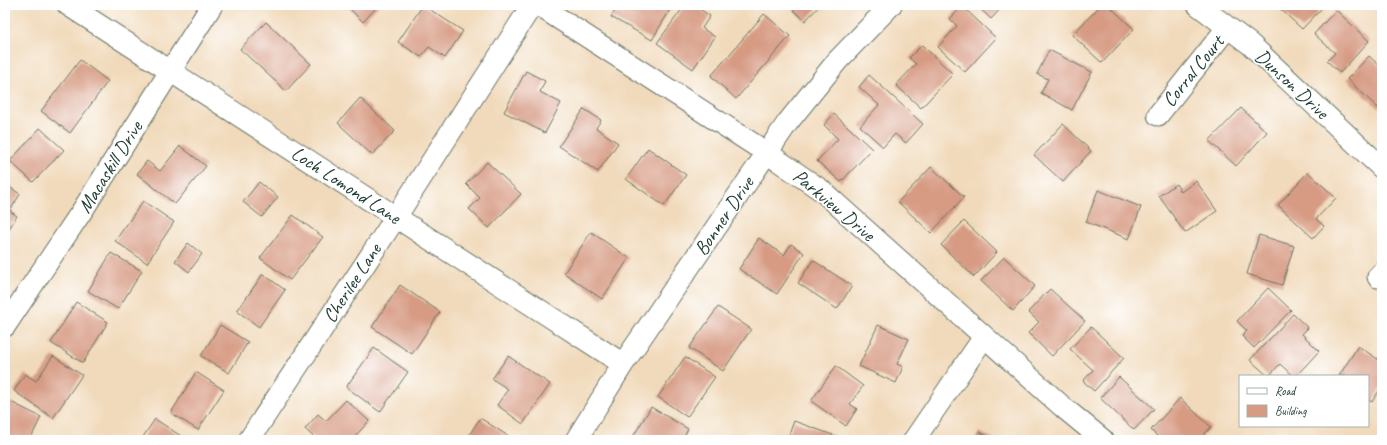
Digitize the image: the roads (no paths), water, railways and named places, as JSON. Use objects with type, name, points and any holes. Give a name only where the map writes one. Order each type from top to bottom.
[{"type":"street","name":"Loch Lomond Lane","points":[[68,5],[623,364]]},
{"type":"street","name":"Macaskill Drive","points":[[5,326],[84,208],[212,5]]},
{"type":"street","name":"Cherilee Lane","points":[[249,440],[396,217],[532,5]]},
{"type":"street","name":"Parkview Drive","points":[[538,5],[767,153],[821,190],[1064,408],[1103,440]]},
{"type":"street","name":"Bonner Drive","points":[[576,440],[623,364],[788,122],[838,60],[891,5]]},
{"type":"street","name":"Dunson Drive","points":[[1198,5],[1250,44],[1382,168]]},
{"type":"street","name":"Corral Court","points":[[1158,115],[1228,28]]},
{"type":"street","points":[[914,440],[984,337]]}]
